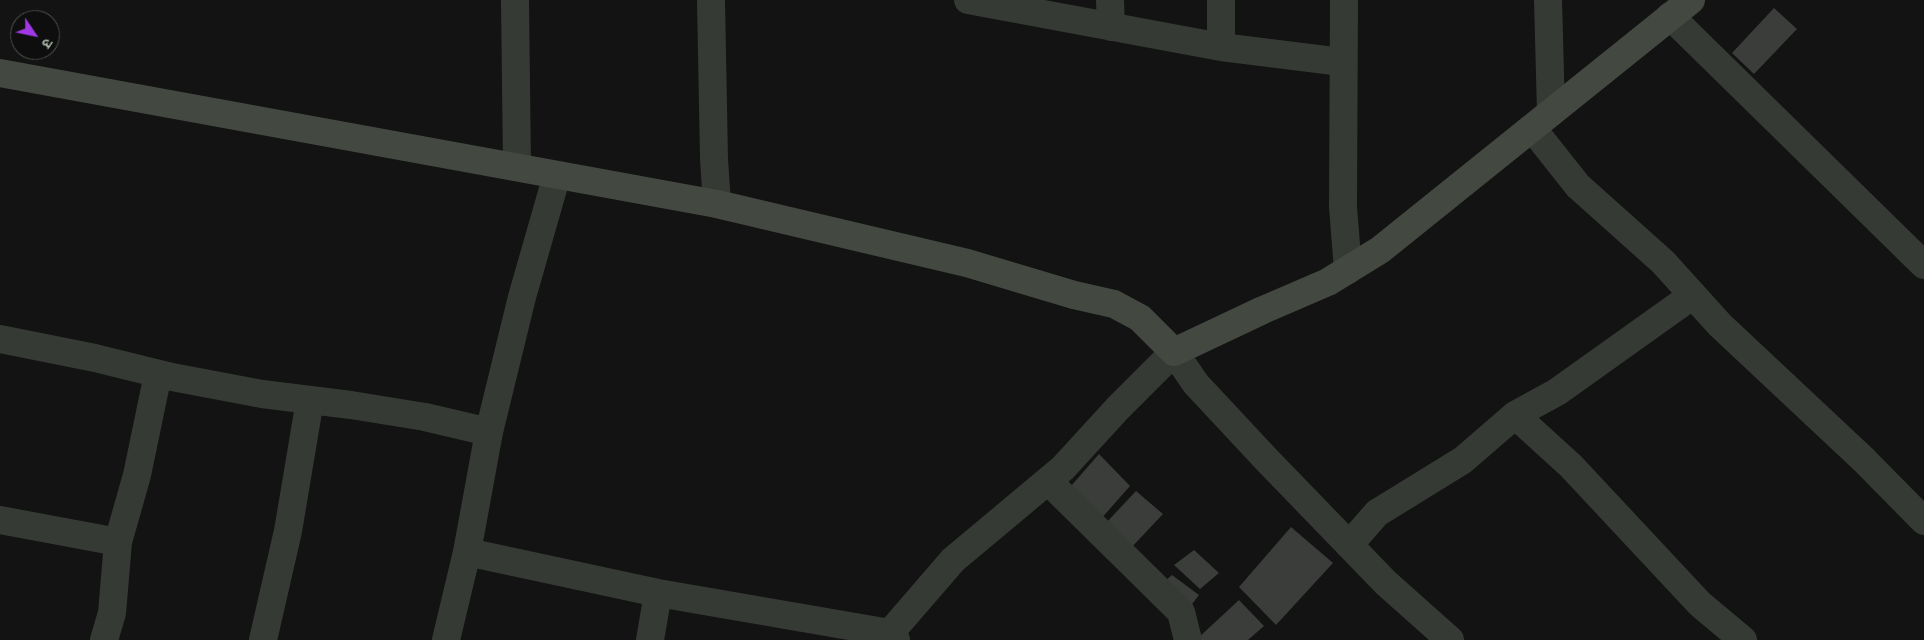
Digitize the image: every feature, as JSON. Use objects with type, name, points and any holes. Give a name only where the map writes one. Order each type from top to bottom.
[{"type":"street","points":[[515,0],[517,168]]},
{"type":"street","points":[[711,0],[714,158],[717,204]]},
{"type":"street","points":[[1110,0],[1111,27]]},
{"type":"street","points":[[1221,0],[1221,47]]},
{"type":"street","points":[[1344,0],[1342,62],[1343,206],[1348,270]]},
{"type":"street","points":[[1548,0],[1542,120],[1578,186],[1663,262],[1720,325],[1864,460],[1924,520]]},
{"type":"street","points":[[984,2],[1221,47],[1342,62]]},
{"type":"street","points":[[467,552],[658,593],[890,638],[952,560],[1063,468],[1118,408],[1174,352],[1328,282],[1380,250],[1680,8],[1924,265]]},
{"type":"street","points":[[0,73],[717,204],[967,263],[1074,295],[1114,304],[1140,318],[1174,352],[1203,391],[1349,545],[1386,583],[1450,640]]},
{"type":"street","points":[[446,640],[467,552],[489,432],[522,298],[558,175]]},
{"type":"street","points":[[1349,545],[1377,512],[1463,460],[1515,415],[1557,392],[1693,295]]},
{"type":"street","points":[[0,339],[95,358],[158,374],[262,394],[425,417],[489,432]]},
{"type":"street","points":[[104,640],[112,613],[118,542],[136,475],[158,374]]},
{"type":"street","points":[[263,640],[288,531],[310,400]]},
{"type":"street","points":[[1515,415],[1571,466],[1700,604],[1743,640]]},
{"type":"street","points":[[1048,481],[1181,612],[1184,637]]},
{"type":"street","points":[[0,520],[118,542]]},
{"type":"street","points":[[650,640],[658,593]]},
{"type":"building","points":[[1774,8],[1797,29],[1754,74],[1732,53]]},
{"type":"building","points":[[1099,454],[1130,486],[1100,520],[1071,486]]},
{"type":"building","points":[[1136,491],[1163,514],[1130,549],[1106,523]]},
{"type":"building","points":[[1291,527],[1333,563],[1276,625],[1239,587]]},
{"type":"building","points":[[1194,550],[1219,573],[1200,589],[1174,565]]},
{"type":"building","points":[[1172,575],[1199,595],[1189,608],[1164,582]]},
{"type":"building","points":[[1239,600],[1264,626],[1248,640],[1200,640],[1198,638]]}]
